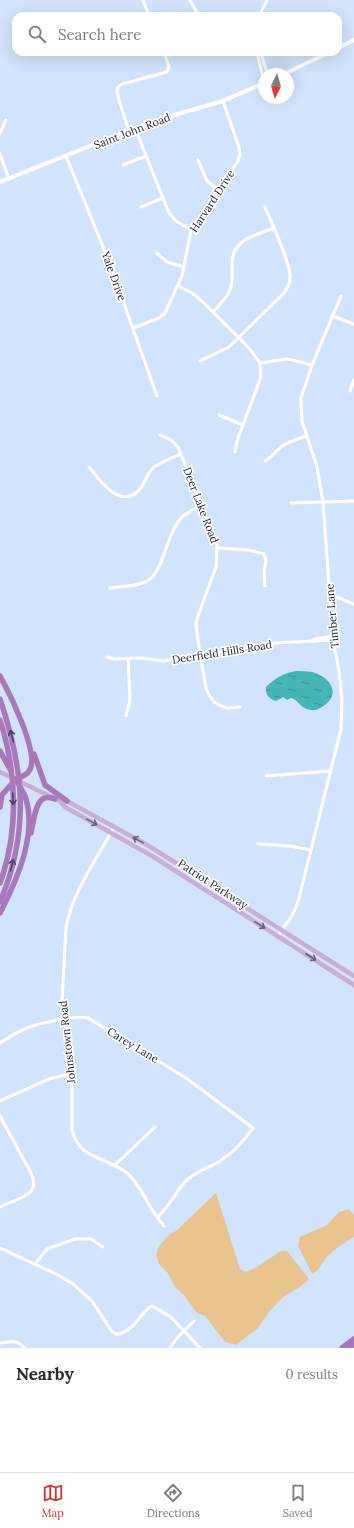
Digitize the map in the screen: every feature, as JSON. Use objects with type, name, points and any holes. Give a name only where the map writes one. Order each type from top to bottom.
[{"type":"highway","points":[[0,676],[12,698],[22,722],[43,781],[50,790],[67,801]]},
{"type":"highway","points":[[0,699],[11,731],[16,753],[21,800],[16,850],[0,902]]},
{"type":"highway","points":[[0,720],[10,756],[14,801],[11,839],[0,883]]},
{"type":"highway","points":[[0,807],[4,791],[16,779],[29,772],[32,765],[32,757],[22,722]]},
{"type":"highway","points":[[0,751],[24,795],[27,806],[29,823],[23,858]]},
{"type":"highway","points":[[0,913],[14,883],[23,858],[36,807],[40,800],[46,798],[58,800]]},
{"type":"highway","points":[[342,1348],[354,1339]]},
{"type":"highway","points":[[350,1348],[354,1345]]},
{"type":"main road","name":"Patriot Parkway","points":[[2,773],[58,800],[65,807],[112,832],[354,984]]},
{"type":"main road","name":"Patriot Parkway","points":[[58,800],[67,801],[149,846],[354,976]]},
{"type":"street","points":[[143,0],[148,12]]},
{"type":"street","points":[[190,0],[197,12]]},
{"type":"street","points":[[261,12],[267,0]]},
{"type":"street","points":[[342,46],[354,40]]},
{"type":"street","points":[[129,131],[117,90],[118,87],[122,84],[167,72],[169,67],[165,56]]},
{"type":"street","points":[[258,56],[261,68]]},
{"type":"street","points":[[262,56],[265,68]]},
{"type":"street","points":[[294,69],[322,56]]},
{"type":"street","name":"Saint John Road","points":[[0,182],[135,128],[170,116],[223,101],[258,85]]},
{"type":"street","name":"Harvard Drive","points":[[133,328],[162,316],[169,306],[178,286],[184,267],[191,230],[236,165],[240,154],[239,147],[223,101]]},
{"type":"street","points":[[0,133],[6,120]]},
{"type":"street","points":[[135,128],[169,213],[174,219],[191,230]]},
{"type":"street","points":[[0,154],[9,179]]},
{"type":"street","name":"Yale Drive","points":[[66,156],[108,259],[158,396]]},
{"type":"street","points":[[123,165],[146,156]]},
{"type":"street","points":[[198,160],[207,181],[218,190]]},
{"type":"street","points":[[141,207],[163,198]]},
{"type":"street","points":[[200,361],[226,349],[239,338],[283,294],[289,285],[290,270],[265,206]]},
{"type":"street","points":[[213,312],[227,296],[231,288],[232,257],[236,247],[248,238],[274,228]]},
{"type":"street","points":[[157,253],[167,262],[184,267]]},
{"type":"street","points":[[178,286],[198,297],[249,348],[260,363],[261,377],[235,446],[236,452]]},
{"type":"street","name":"Timber Lane","points":[[278,936],[293,914],[298,902],[340,734],[342,714],[339,671],[333,638],[329,594],[324,502],[316,467],[306,436],[301,398],[312,365],[341,296]]},
{"type":"street","points":[[332,316],[354,324]]},
{"type":"street","points":[[260,363],[287,359],[312,365]]},
{"type":"street","points":[[350,391],[354,380]]},
{"type":"street","points":[[219,415],[243,425]]},
{"type":"street","name":"Deer Lake Road","points":[[160,435],[174,442],[181,454],[217,542],[218,548],[216,567],[197,620],[196,628],[206,688],[211,699],[217,704],[224,707],[240,707]]},
{"type":"street","points":[[265,461],[291,441],[306,436]]},
{"type":"street","points":[[89,467],[112,493],[120,496],[129,496],[141,488],[154,468],[181,454]]},
{"type":"street","points":[[291,503],[354,501]]},
{"type":"street","points":[[110,588],[138,584],[152,578],[179,520],[186,513],[202,506]]},
{"type":"street","points":[[218,548],[248,550],[264,554],[266,560],[264,573],[265,586]]},
{"type":"street","points":[[329,594],[354,604]]},
{"type":"street","name":"Deerfield Hills Road","points":[[107,657],[114,659],[141,658],[163,661],[275,644],[315,642],[333,638]]},
{"type":"street","points":[[126,716],[130,700],[128,659]]},
{"type":"street","points":[[266,776],[331,771]]},
{"type":"street","name":"Johnstown Road","points":[[114,827],[79,889],[68,915],[62,1003],[72,1073],[72,1125],[75,1140],[81,1148],[88,1154],[115,1165],[127,1173],[135,1181],[157,1218],[164,1226]]},
{"type":"street","points":[[258,844],[290,846],[311,850]]},
{"type":"street","name":"Carey Lane","points":[[0,1043],[27,1028],[80,1017],[91,1020],[186,1078],[253,1128],[245,1140],[228,1156],[188,1179],[179,1189],[166,1209],[157,1218]]},
{"type":"street","points":[[0,1101],[49,1079],[72,1073]]},
{"type":"street","points":[[0,1116],[31,1173],[34,1182],[28,1195],[0,1207]]},
{"type":"street","points":[[115,1165],[155,1127]]},
{"type":"street","points":[[35,1264],[47,1249],[76,1239],[91,1239],[103,1247]]},
{"type":"street","points":[[0,1248],[66,1280],[85,1293],[97,1308],[110,1330],[115,1334],[120,1334],[135,1324],[139,1321],[147,1308],[154,1306],[168,1315],[200,1348]]},
{"type":"street","points":[[170,1348],[177,1338],[194,1321]]},
{"type":"street","points":[[0,1343],[15,1342],[24,1348]]},
{"type":"shaded area","points":[[216,1193],[240,1269],[246,1272],[257,1267],[281,1251],[287,1251],[309,1279],[300,1287],[283,1297],[269,1312],[258,1328],[236,1345],[225,1342],[205,1316],[197,1313],[184,1295],[175,1287],[167,1272],[159,1264],[156,1255],[159,1246],[170,1234],[176,1231]]},
{"type":"shaded area","points":[[349,1209],[354,1215],[354,1237],[332,1252],[319,1269],[312,1274],[298,1246],[300,1237],[327,1225],[339,1212]]},
{"type":"water","points":[[296,671],[312,672],[328,681],[333,690],[330,700],[325,705],[317,710],[311,710],[304,708],[291,698],[287,700],[283,697],[276,701],[268,696],[266,687],[269,684],[288,673]]}]
